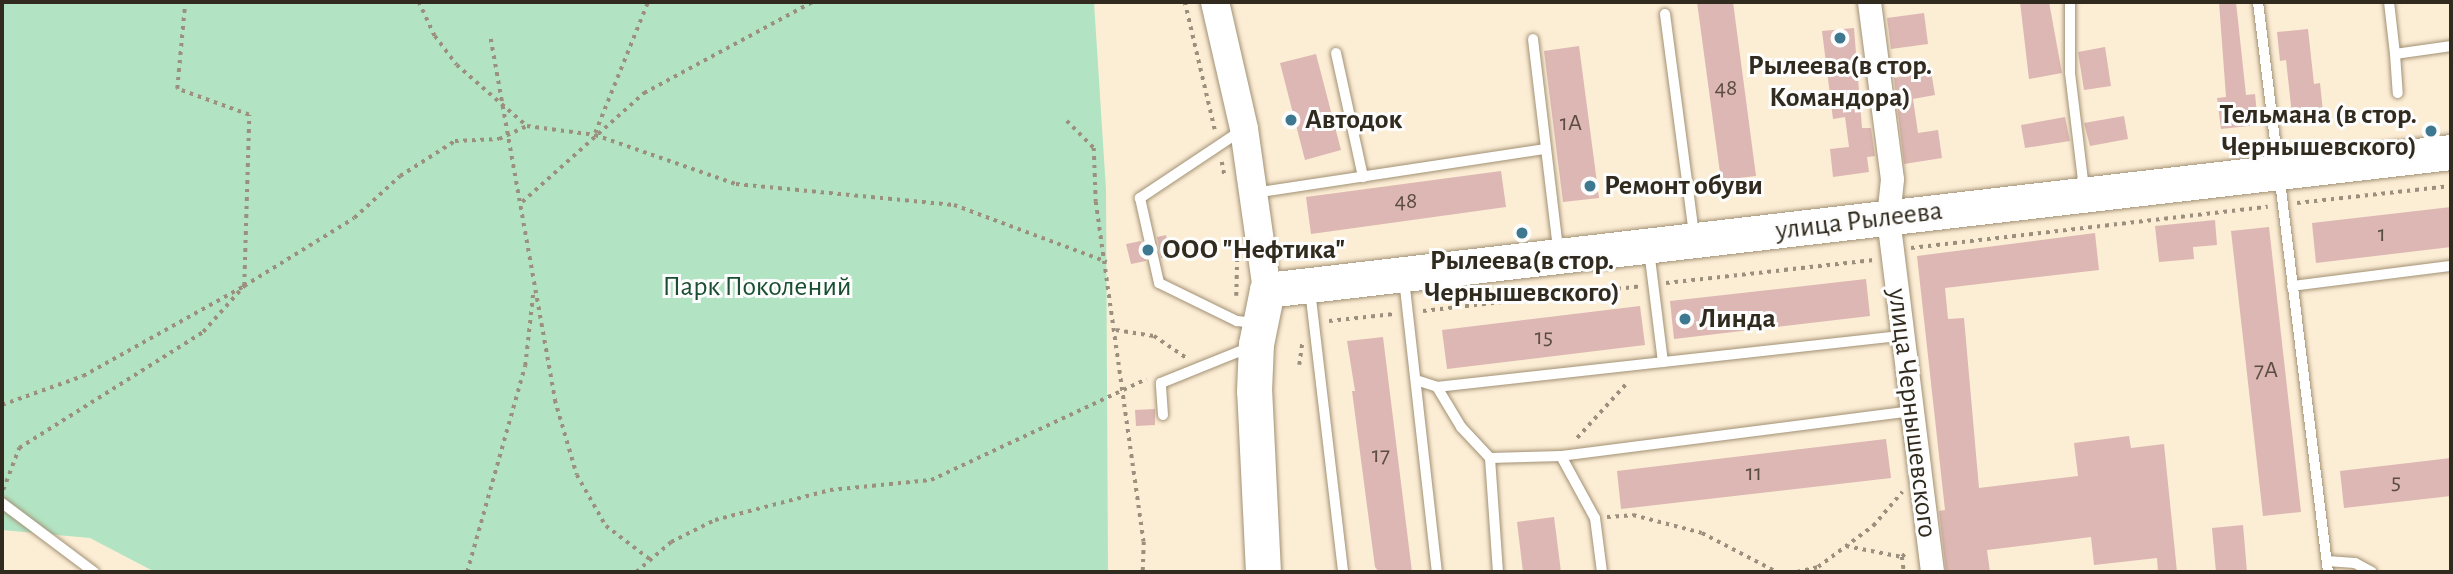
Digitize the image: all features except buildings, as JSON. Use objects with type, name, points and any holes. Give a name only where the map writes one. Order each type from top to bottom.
[{"type":"main road","name":"улица Рылеева","points":[[1261,319],[1309,285],[2085,195],[2280,189],[2451,152]]},
{"type":"main road","points":[[1261,319],[1256,449],[1263,572]]},
{"type":"street","points":[[1215,2],[1244,129],[1254,193],[1261,319]]},
{"type":"street","name":"улица Чернышевского","points":[[1869,2],[1892,179],[1888,218],[1928,572]]},
{"type":"lane","points":[[2070,2],[2070,73],[2085,195]]},
{"type":"lane","points":[[2258,2],[2327,567],[2354,563],[2372,572]]},
{"type":"lane","points":[[2389,2],[2398,93]]},
{"type":"lane","points":[[1665,14],[1695,241]]},
{"type":"lane","points":[[1533,39],[1559,256]]},
{"type":"lane","points":[[2395,54],[2451,46]]},
{"type":"lane","points":[[1336,53],[1363,177]]},
{"type":"lane","points":[[1244,129],[1140,198],[1159,283],[1237,321],[1261,319]]},
{"type":"lane","points":[[1254,193],[1546,149]]},
{"type":"lane","points":[[1649,246],[1663,362]]},
{"type":"lane","points":[[2292,286],[2451,266]]},
{"type":"lane","points":[[1404,274],[1437,572]]},
{"type":"lane","points":[[1309,285],[1343,572]]},
{"type":"lane","points":[[1163,415],[1161,383],[1261,319]]},
{"type":"lane","points":[[1416,380],[1437,387],[1902,336]]},
{"type":"lane","points":[[1437,387],[1461,427],[1490,458],[1499,572]]},
{"type":"lane","points":[[1490,458],[1561,456],[1911,411]]},
{"type":"lane","points":[[1561,456],[1595,518],[1602,572]]},
{"type":"lane","points":[[2,503],[94,572]]},
{"type":"path","points":[[2,492],[19,448],[203,332],[244,286],[249,116],[177,89],[185,2]]},
{"type":"path","points":[[419,2],[435,36],[457,65],[527,126]]},
{"type":"path","points":[[595,135],[648,2]]},
{"type":"path","points":[[521,203],[644,93],[812,2]]},
{"type":"path","points":[[491,39],[500,105],[510,133],[555,400],[577,475],[606,526],[650,560]]},
{"type":"path","points":[[1067,121],[1094,148],[1096,202],[1107,262],[1144,542],[1143,572]]},
{"type":"path","points":[[2,405],[83,376],[244,286],[354,218],[400,176],[455,141],[499,139],[527,126],[595,135],[736,184],[954,205],[1107,262]]},
{"type":"path","points":[[1299,365],[1298,348],[1314,322],[1654,285],[1892,254],[1944,243],[2280,189],[2451,186]]},
{"type":"path","points":[[467,572],[524,366],[534,288]]},
{"type":"path","points":[[1116,330],[1154,336],[1188,359],[1177,364]]},
{"type":"path","points":[[1561,456],[1643,364]]},
{"type":"path","points":[[636,572],[671,542],[715,520],[830,490],[931,480],[1156,374]]},
{"type":"path","points":[[1797,572],[1818,567],[1873,526],[1904,489],[1906,503]]},
{"type":"path","points":[[1595,518],[1633,515],[1702,533],[1777,572]]},
{"type":"path","points":[[1904,572],[1902,557],[1913,544]]},
{"type":"path","points":[[1846,546],[1902,557]]},
{"type":"green space","name":"Парк Поколений","points":[[2,2],[1094,2],[1106,190],[1108,572],[155,572],[90,538],[2,530]]},
{"type":"place","name":"Рылеева(в стор. Командора)","points":[[1840,38]]},
{"type":"place","name":"Автодок","points":[[1291,120]]},
{"type":"place","name":"Тельмана (в стор. Чернышевского)","points":[[2431,131]]},
{"type":"place","name":"Ремонт обуви","points":[[1590,186]]},
{"type":"place","name":"Рылеева(в стор. Чернышевского)","points":[[1522,233]]},
{"type":"place","name":"ООО \"Нефтика\"","points":[[1148,250]]},
{"type":"place","name":"Линда","points":[[1685,319]]}]
